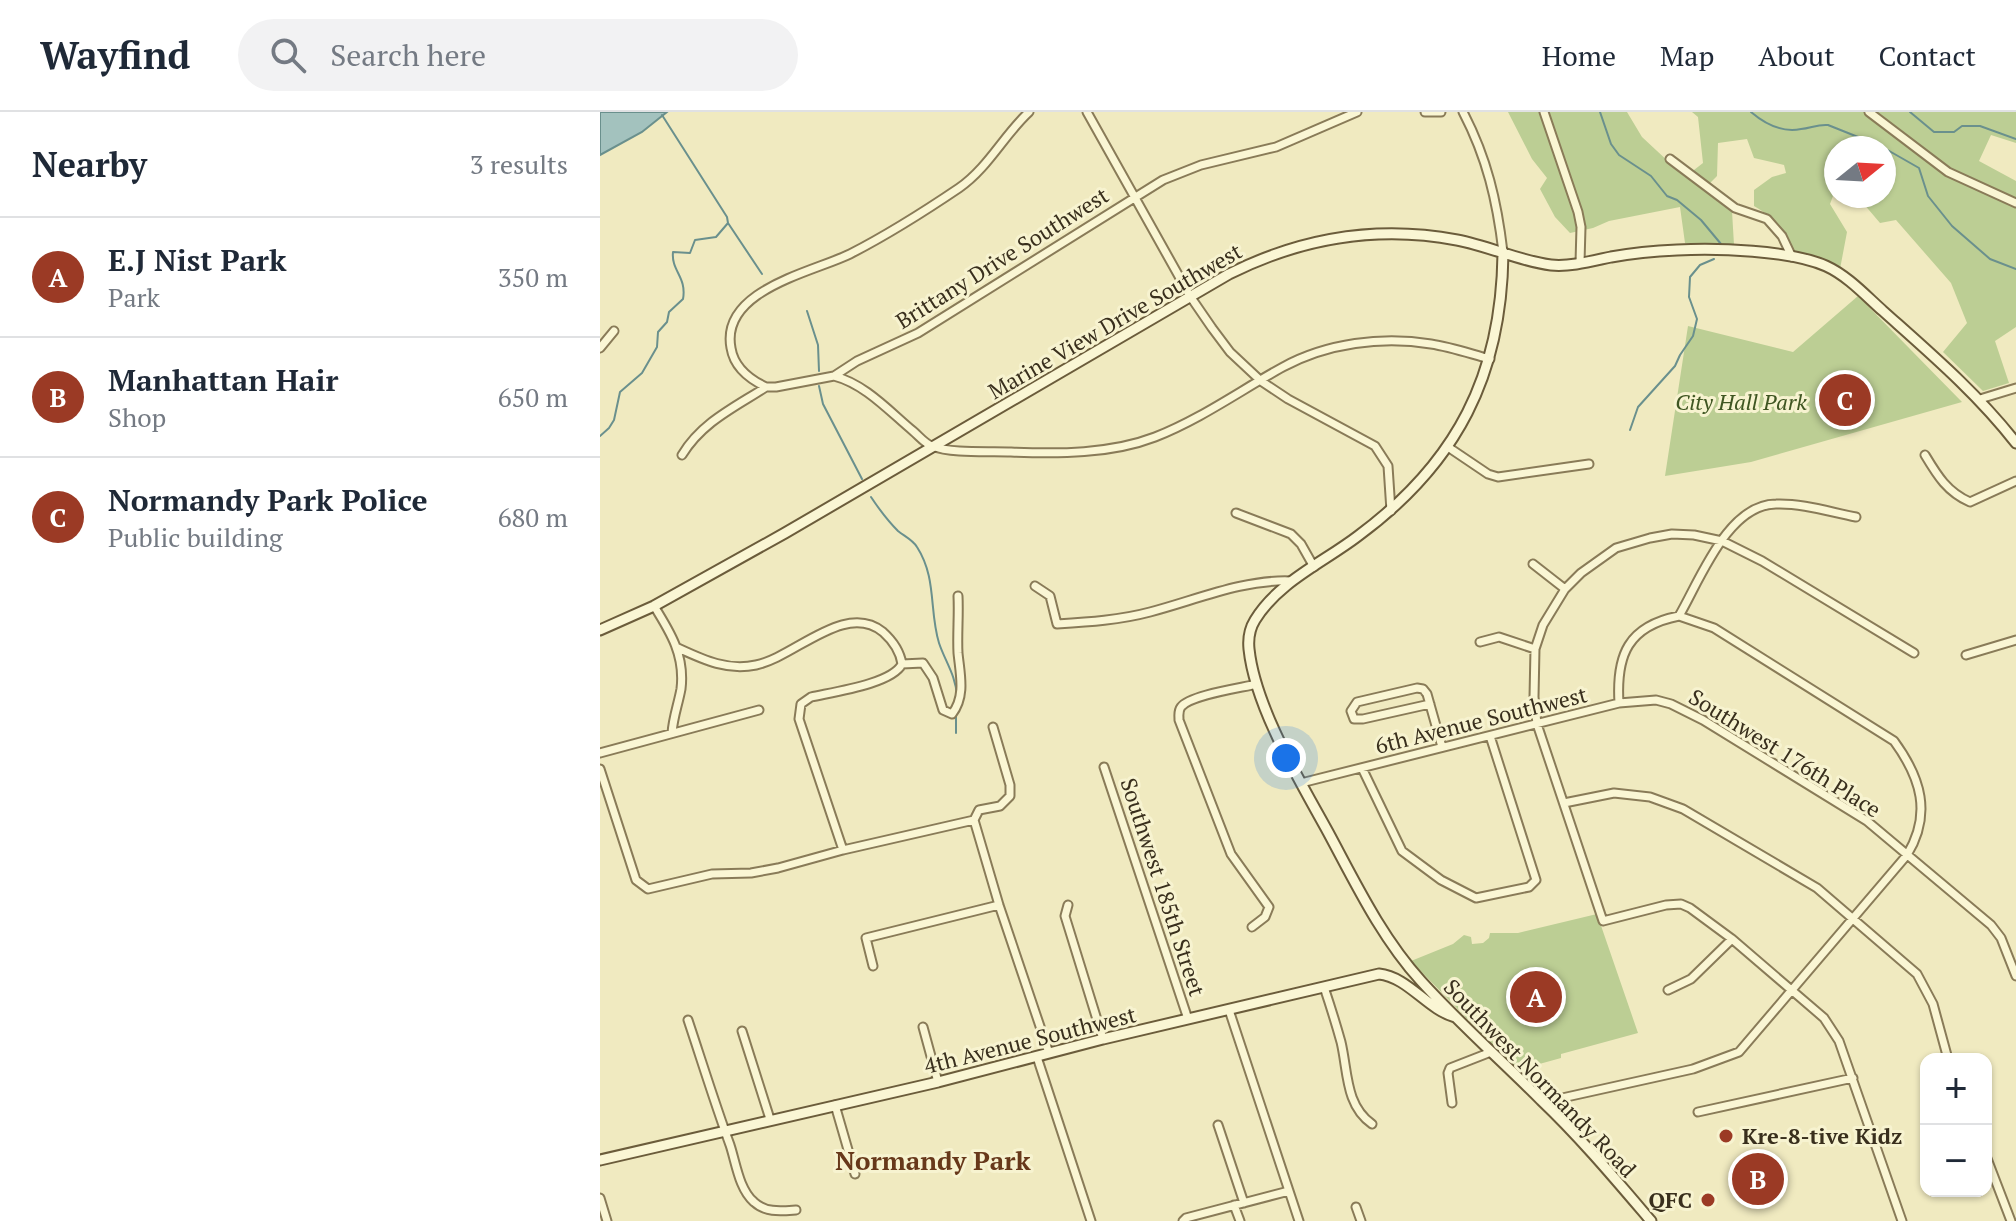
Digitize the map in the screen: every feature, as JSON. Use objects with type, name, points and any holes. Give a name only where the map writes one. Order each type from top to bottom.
[{"type":"street","points":[[766,387],[745,374],[732,354],[730,334],[740,313],[774,285],[850,254],[961,186],[983,166],[1029,112]]},
{"type":"street","points":[[1087,112],[1190,296],[1230,352],[1261,381],[1288,399],[1375,446],[1388,466],[1391,511]]},
{"type":"street","name":"Brittany Drive Southwest","points":[[682,455],[709,424],[766,387],[834,376],[857,361],[918,333],[1136,195],[1175,174],[1276,147],[1357,112]]},
{"type":"street","points":[[1425,112],[1441,112]]},
{"type":"street","points":[[1463,112],[1487,165],[1496,200],[1503,252]]},
{"type":"street","points":[[1544,112],[1578,212],[1581,227],[1580,263]]},
{"type":"street","points":[[1869,112],[1948,172],[2016,203]]},
{"type":"street","points":[[1670,159],[1735,208],[1757,213],[1767,219],[1779,232],[1792,257]]},
{"type":"street","name":"Marine View Drive Southwest","points":[[600,630],[654,606],[785,533],[1254,261],[1339,237],[1395,233],[1431,236],[1550,265],[1636,253],[1712,249],[1792,257],[1826,266],[1840,274],[1980,399],[2016,443]]},
{"type":"street","name":"Southwest Normandy Road","points":[[1503,252],[1503,288],[1490,359],[1475,398],[1448,447],[1410,494],[1391,511],[1293,581],[1265,608],[1249,633],[1249,647],[1257,684],[1276,732],[1388,938],[1419,979],[1544,1102],[1651,1221]]},
{"type":"street","points":[[600,348],[614,331]]},
{"type":"street","points":[[834,376],[849,381],[874,398],[932,446],[1045,453],[1136,443],[1176,428],[1306,356],[1360,343],[1400,341],[1433,344],[1490,359]]},
{"type":"street","points":[[1980,399],[2016,388]]},
{"type":"street","points":[[1448,447],[1488,474],[1498,477],[1589,464]]},
{"type":"street","points":[[1925,455],[1950,490],[1970,502],[2016,481]]},
{"type":"street","points":[[1679,616],[1722,541],[1741,516],[1762,505],[1777,504],[1856,517]]},
{"type":"street","points":[[1236,513],[1291,534],[1301,544],[1314,567]]},
{"type":"street","points":[[1902,1221],[1853,1078],[1832,1028],[1824,1018],[1732,939],[1681,904],[1603,921],[1537,724],[1533,673],[1535,649],[1550,612],[1565,589],[1598,559],[1634,542],[1672,534],[1722,541],[1762,561],[1914,653]]},
{"type":"street","points":[[1533,564],[1565,589]]},
{"type":"street","points":[[1035,586],[1050,596],[1057,624],[1106,621],[1230,590],[1293,581]]},
{"type":"street","points":[[843,850],[799,719],[801,704],[811,697],[891,676],[902,664],[923,663],[929,669],[943,710],[952,714],[958,707],[962,681],[958,655],[958,596]]},
{"type":"street","points":[[654,606],[678,648],[681,689],[672,733]]},
{"type":"street","points":[[1544,1102],[1693,1069],[1727,1058],[1746,1045],[1907,855],[1919,831],[1922,812],[1920,795],[1909,764],[1894,741],[1714,628],[1679,616],[1647,626],[1628,645],[1620,662],[1619,703]]},
{"type":"street","points":[[678,648],[720,665],[757,665],[778,658],[843,624],[865,624],[878,629],[893,643],[902,664]]},
{"type":"street","points":[[1480,642],[1499,637],[1535,649]]},
{"type":"street","points":[[1966,655],[2016,640]]},
{"type":"street","points":[[1252,927],[1265,917],[1269,907],[1231,854],[1179,720],[1180,708],[1191,700],[1257,684]]},
{"type":"street","points":[[1430,704],[1363,719],[1354,719],[1351,711],[1357,702],[1423,689],[1427,694],[1430,704],[1442,747]]},
{"type":"street","name":"6th Avenue Southwest","points":[[1301,783],[1619,703],[1642,700],[1671,704]]},
{"type":"street","name":"Southwest 176th Place","points":[[1671,704],[1703,720],[1867,821],[1991,925],[2007,952],[2016,976]]},
{"type":"street","points":[[600,753],[759,710]]},
{"type":"street","points":[[993,727],[1010,785],[1010,796],[1000,806],[979,810],[974,820],[1049,1053]]},
{"type":"street","points":[[1362,768],[1402,851],[1441,880],[1476,898],[1487,898],[1529,887],[1534,884],[1536,874],[1490,736]]},
{"type":"street","name":"Southwest 185th Street","points":[[1104,767],[1188,1019]]},
{"type":"street","points":[[600,769],[636,880],[643,887],[652,889],[712,874],[751,873],[974,820]]},
{"type":"street","points":[[1564,803],[1614,793],[1650,797],[1683,809],[1817,888],[1924,983],[1946,1053]]},
{"type":"street","points":[[873,966],[866,938],[999,905]]},
{"type":"street","points":[[1068,905],[1065,916],[1103,1039]]},
{"type":"street","points":[[1668,990],[1691,979],[1732,939]]},
{"type":"street","name":"4th Avenue Southwest","points":[[600,1160],[938,1082],[1103,1039],[1370,976],[1388,975],[1434,1008],[1458,1018]]},
{"type":"street","points":[[1324,987],[1342,1046],[1348,1085],[1357,1109],[1372,1124]]},
{"type":"street","points":[[1229,1010],[1299,1221]]},
{"type":"street","points":[[688,1020],[744,1187],[756,1205],[772,1211],[796,1210]]},
{"type":"street","points":[[923,1027],[938,1082]]},
{"type":"street","points":[[742,1031],[770,1119]]},
{"type":"street","points":[[1452,1103],[1450,1068],[1491,1052]]},
{"type":"street","points":[[1037,1057],[1091,1221]]},
{"type":"street","points":[[1698,1112],[1853,1078]]},
{"type":"street","points":[[835,1105],[855,1174]]},
{"type":"street","points":[[1218,1125],[1244,1203]]},
{"type":"street","points":[[1992,1172],[2011,1221]]},
{"type":"street","points":[[1183,1221],[1289,1191]]},
{"type":"street","points":[[600,1198],[607,1221]]},
{"type":"street","points":[[1234,1205],[1240,1221]]},
{"type":"street","points":[[1356,1207],[1361,1221]]},
{"type":"green space","points":[[1508,112],[1627,112],[1642,137],[1685,177],[1703,163],[1698,117],[1692,112],[2016,112],[2016,143],[1991,135],[1979,161],[2016,181],[2016,327],[1995,341],[2009,383],[1983,391],[1943,352],[1967,323],[1951,283],[1896,220],[1880,223],[1867,208],[1896,208],[1896,136],[1824,136],[1824,208],[1832,208],[1847,232],[1840,269],[1818,258],[1795,252],[1778,226],[1754,206],[1754,190],[1772,177],[1786,173],[1784,165],[1754,158],[1747,139],[1718,143],[1717,176],[1703,190],[1732,211],[1734,245],[1685,243],[1680,207],[1609,221],[1570,233],[1555,217],[1540,189],[1547,178],[1532,159]]},
{"type":"green space","name":"City Hall Park","points":[[1858,296],[1962,402],[1751,462],[1665,476],[1688,326],[1793,352]]},
{"type":"green space","points":[[1597,914],[1638,1033],[1561,1054],[1561,1058],[1521,1069],[1514,1067],[1411,961],[1453,944],[1464,935],[1471,937],[1472,944],[1483,943],[1490,933],[1518,933]]},
{"type":"water","points":[[600,112],[667,112],[642,132],[600,155]]},
{"type":"waterway","points":[[1600,112],[1611,144],[1619,155],[1651,176],[1667,196],[1677,200],[1701,220],[1721,244]]},
{"type":"waterway","points":[[1751,112],[1780,129],[1828,125],[1856,136]]},
{"type":"waterway","points":[[1910,112],[1934,132],[1954,132],[1962,126],[1980,126],[2016,139]]},
{"type":"waterway","points":[[600,436],[614,420],[620,392],[642,373],[657,347],[658,332],[667,322],[669,312],[683,299],[683,285],[674,264],[673,252],[690,253],[695,240],[716,237],[728,223],[662,115]]},
{"type":"waterway","points":[[1896,155],[1919,168],[1928,196],[1952,226],[1990,259],[2016,269]]},
{"type":"waterway","points":[[728,223],[762,274]]},
{"type":"waterway","points":[[1630,430],[1638,407],[1675,366],[1693,336],[1697,319],[1689,297],[1690,277],[1700,265],[1714,259]]},
{"type":"waterway","points":[[807,311],[818,345],[819,371]]},
{"type":"waterway","points":[[819,386],[823,404],[862,479]]},
{"type":"waterway","points":[[871,497],[894,527],[911,540],[923,559],[930,583],[936,631],[955,682],[957,696]]},
{"type":"waterway","points":[[956,714],[956,733]]},
{"type":"place","name":"Normandy Park Police","points":[[1845,400]]},
{"type":"place","name":"E.J Nist Park","points":[[1536,997]]},
{"type":"place","name":"Kre-8-tive Kidz","points":[[1726,1136]]},
{"type":"place","name":"Manhattan Hair","points":[[1758,1179]]},
{"type":"place","name":"QFC","points":[[1708,1200]]},
{"type":"district","name":"Normandy Park","points":[[933,1161]]}]
